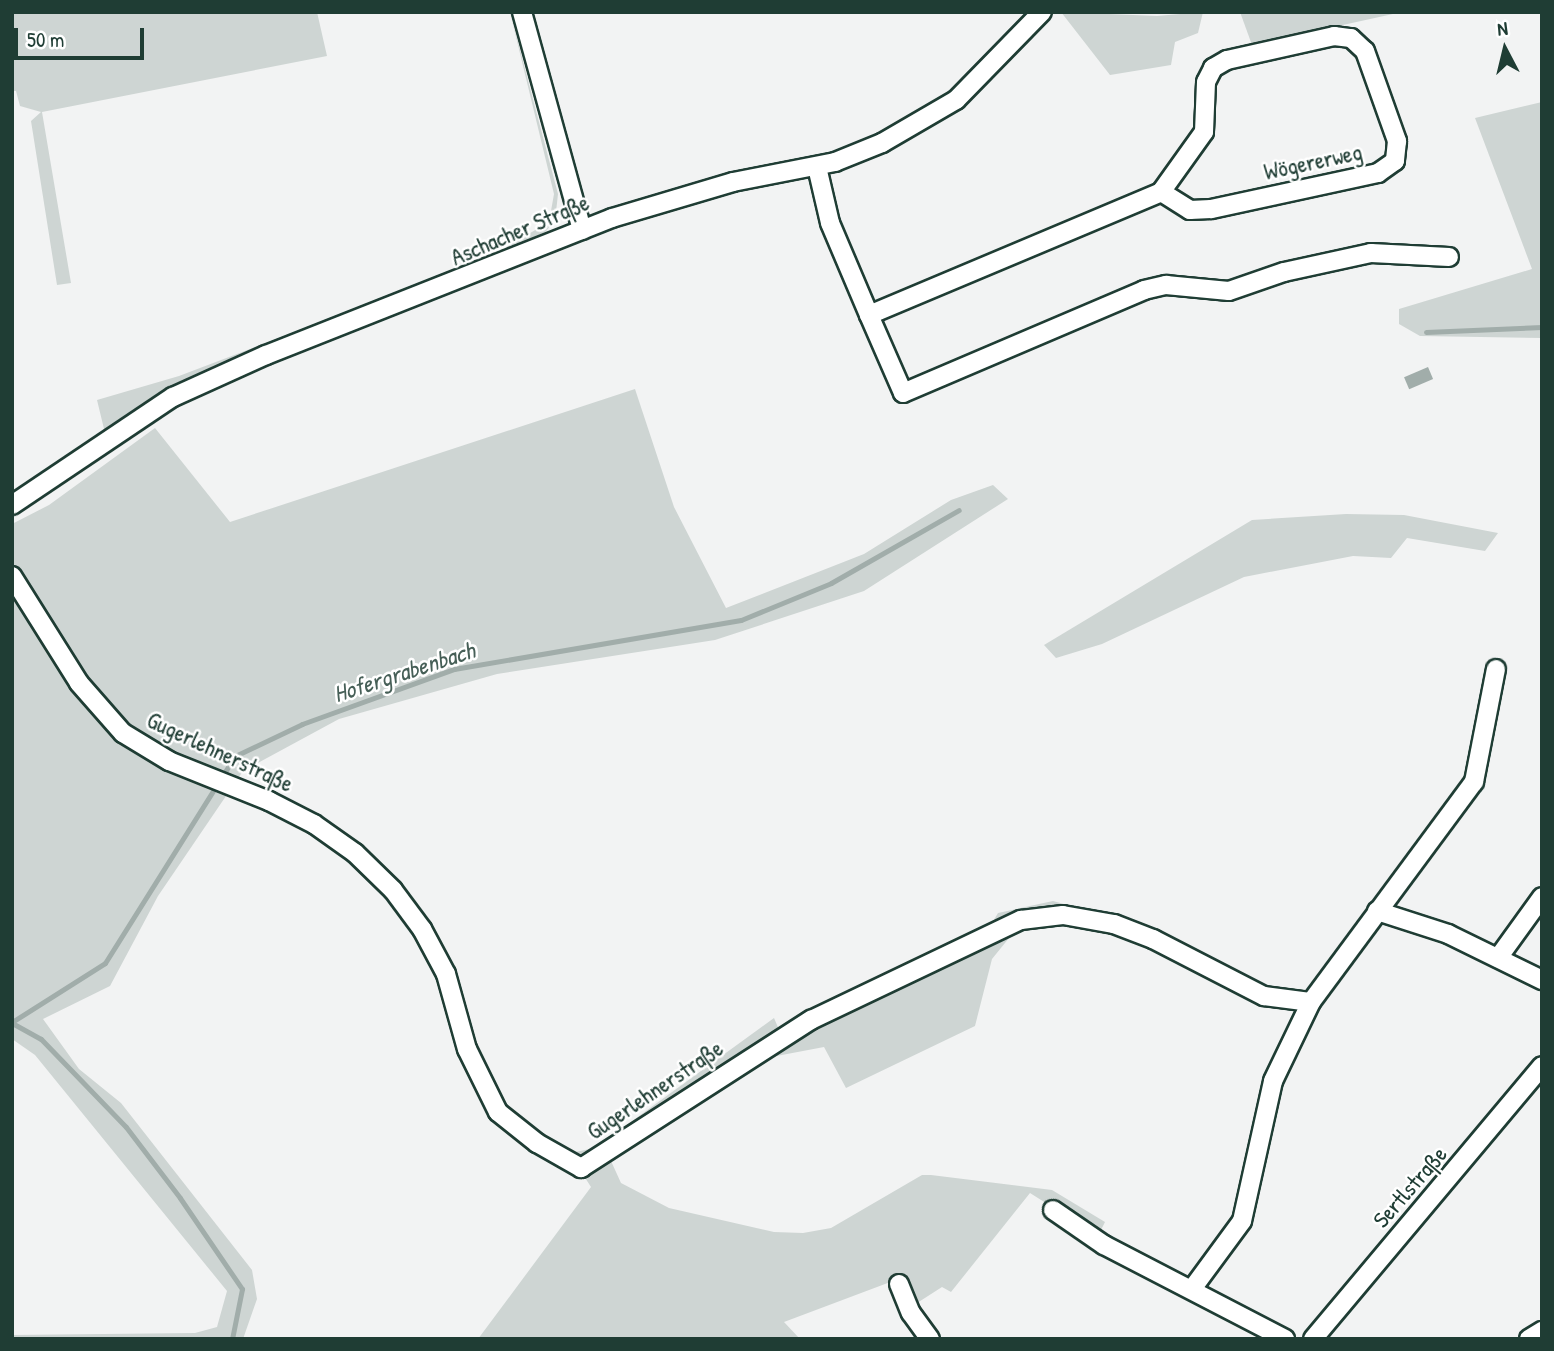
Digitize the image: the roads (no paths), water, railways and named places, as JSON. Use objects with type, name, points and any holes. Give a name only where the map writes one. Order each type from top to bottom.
[{"type":"street","points":[[522,12],[582,230]]},
{"type":"street","name":"Aschacher Straße","points":[[12,505],[130,425],[201,383],[582,230],[706,189],[817,167],[850,157],[936,115],[978,80],[1042,12]]},
{"type":"street","name":"Wögererweg","points":[[1334,36],[1351,38],[1366,51],[1397,141],[1395,161],[1378,173],[1211,209],[1189,210],[1161,192],[1204,132],[1206,82],[1213,68],[1227,60],[1334,36]]},
{"type":"street","points":[[817,167],[830,223],[903,393],[1144,290],[1166,285],[1229,291],[1284,272],[1371,253],[1449,257]]},
{"type":"street","points":[[869,315],[1161,192]]},
{"type":"street","name":"Gugerlehnerstraße","points":[[12,576],[102,712],[143,748],[231,784],[314,824],[355,853],[393,890],[422,929],[446,974],[467,1049],[498,1112],[537,1143],[581,1168],[811,1020],[959,947],[1032,918],[1063,915],[1114,925],[1153,939],[1264,996],[1311,1002]]},
{"type":"street","points":[[1192,1289],[1242,1221],[1273,1081],[1311,1002],[1377,911],[1443,829],[1474,782],[1496,669]]},
{"type":"street","points":[[1497,958],[1542,897]]},
{"type":"street","points":[[1377,911],[1433,928],[1542,980]]},
{"type":"street","name":"Sertlstraße","points":[[1313,1339],[1542,1066]]},
{"type":"street","points":[[1054,1210],[1104,1245],[1284,1339]]},
{"type":"street","points":[[899,1284],[911,1313],[930,1339]]},
{"type":"street","points":[[1528,1339],[1542,1331]]},
{"type":"waterway","name":"Hofergrabenbach","points":[[1426,332],[1542,327]]},
{"type":"waterway","name":"Hofergrabenbach","points":[[12,1022],[105,963],[235,756],[302,724],[454,669],[741,620],[831,583],[959,510]]},
{"type":"waterway","points":[[12,1023],[41,1039],[126,1127],[180,1198],[242,1289],[232,1339]]}]
